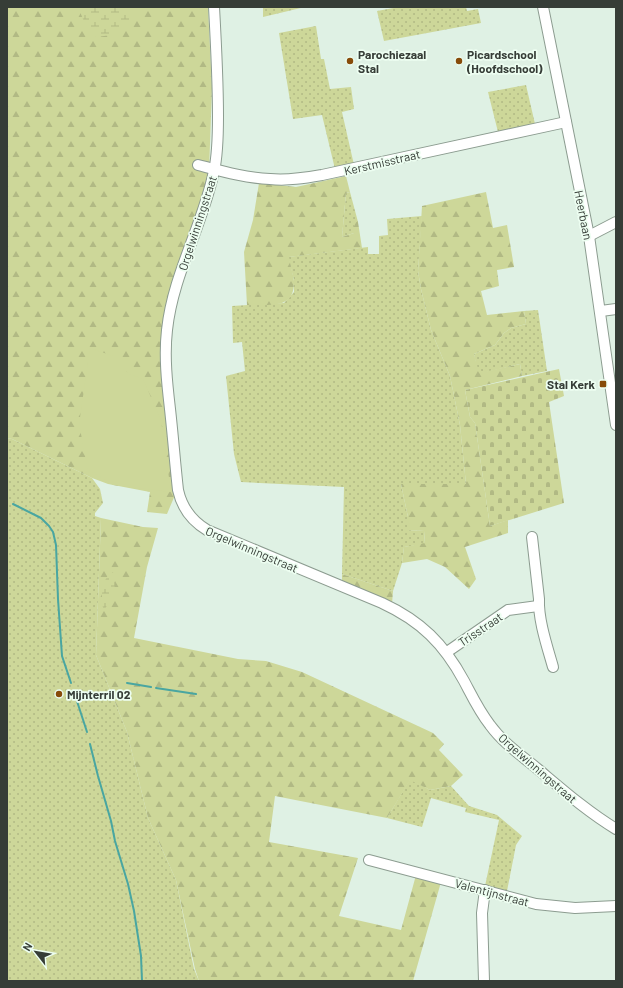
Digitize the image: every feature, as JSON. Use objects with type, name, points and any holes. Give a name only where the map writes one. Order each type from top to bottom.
[{"type":"street","name":"Orgelwinningstraat","points":[[214,7],[218,88],[218,134],[215,169],[204,208],[177,282],[167,330],[166,350],[168,387],[178,490],[182,503],[192,518],[207,530],[382,603],[402,613],[429,632],[446,652],[483,716],[498,734],[517,752],[586,809],[616,829]]},
{"type":"street","name":"Heerbaan","points":[[543,7],[589,236],[616,425]]},
{"type":"street","name":"Kerstmisstraat","points":[[198,165],[243,176],[270,180],[299,179],[566,122]]},
{"type":"street","points":[[589,236],[616,222]]},
{"type":"street","points":[[600,311],[616,309]]},
{"type":"street","points":[[532,537],[539,599],[538,606],[541,624],[553,667]]},
{"type":"street","name":"Trisstraat","points":[[446,652],[508,610],[538,606]]},
{"type":"street","name":"Valentijnstraat","points":[[369,860],[550,906],[576,908],[616,906]]},
{"type":"street","points":[[484,981],[482,912],[485,890]]},
{"type":"green space","points":[[7,7],[208,7],[212,88],[209,172],[166,314],[175,495],[167,514],[147,512],[150,492],[108,484],[92,478],[12,439],[7,438]]},
{"type":"green space","points":[[78,7],[129,7],[132,17],[118,34],[97,37],[88,31]]},
{"type":"green space","points":[[263,7],[305,7],[263,17]]},
{"type":"green space","points":[[399,7],[466,7],[467,11],[478,9],[481,23],[384,41],[377,11]]},
{"type":"green space","points":[[316,26],[321,59],[324,59],[330,89],[351,87],[354,109],[342,112],[354,165],[335,169],[322,115],[293,119],[279,33]]},
{"type":"green space","points":[[526,85],[535,124],[498,132],[488,92]]},
{"type":"green space","points":[[346,176],[350,192],[346,193],[342,237],[354,233],[354,222],[358,222],[362,248],[289,257],[294,281],[293,291],[290,297],[285,302],[279,304],[247,305],[244,252],[253,220],[259,183],[296,187]]},
{"type":"green space","points":[[350,192],[358,222],[354,222],[354,233],[342,237],[346,193]]},
{"type":"green space","points":[[486,192],[493,228],[507,225],[514,267],[497,270],[499,286],[481,291],[487,315],[524,311],[526,324],[511,328],[504,333],[495,345],[474,354],[479,373],[520,364],[522,376],[465,390],[470,417],[475,423],[490,526],[508,520],[508,533],[465,547],[476,579],[469,589],[445,567],[427,559],[402,563],[404,547],[425,543],[424,531],[408,530],[408,517],[401,484],[466,484],[460,425],[450,376],[431,330],[418,271],[422,206]]},
{"type":"green space","points":[[422,216],[418,271],[431,330],[450,376],[460,425],[466,484],[401,484],[408,517],[408,530],[424,531],[425,544],[404,547],[402,563],[393,591],[342,574],[344,487],[241,482],[234,454],[226,376],[245,371],[242,342],[233,343],[232,306],[284,303],[294,292],[294,280],[288,257],[368,247],[368,254],[379,254],[379,236],[388,235],[387,219]]},
{"type":"green space","points":[[538,310],[547,371],[522,376],[520,364],[478,374],[474,354],[495,345],[504,333],[511,328],[526,324],[524,311]]},
{"type":"green space","points":[[90,348],[113,356],[129,374],[143,379],[161,420],[171,492],[113,485],[88,469],[79,424]]},
{"type":"green space","points":[[559,369],[564,396],[549,402],[564,503],[490,526],[475,423],[470,417],[465,390]]},
{"type":"green space","name":"Mijnterril 02","points":[[7,438],[12,439],[92,478],[100,489],[103,503],[95,513],[95,516],[101,518],[96,655],[127,732],[148,818],[176,880],[194,969],[199,981],[7,981]]},
{"type":"green space","points":[[101,518],[143,527],[158,528],[147,567],[134,638],[238,659],[266,661],[302,672],[433,733],[444,744],[439,750],[463,775],[451,786],[430,790],[410,780],[387,818],[275,796],[269,842],[358,858],[339,916],[401,930],[416,875],[441,882],[413,981],[199,981],[195,969],[176,880],[148,818],[127,732],[96,655]]},
{"type":"green space","points":[[113,572],[115,588],[110,601],[104,610],[102,602],[103,588],[105,580]]},
{"type":"green space","points":[[342,574],[393,591],[392,604],[342,583]]},
{"type":"green space","points":[[410,779],[430,790],[451,786],[469,806],[497,815],[522,836],[516,845],[507,891],[485,886],[499,820],[465,812],[466,808],[431,798],[422,827],[387,818]]},
{"type":"waterway","points":[[13,504],[41,518],[53,532],[56,545],[62,656],[71,683]]},
{"type":"waterway","points":[[127,683],[151,687]]},
{"type":"waterway","points":[[156,688],[196,694]]},
{"type":"waterway","points":[[74,692],[87,732]]},
{"type":"waterway","points":[[90,744],[134,911],[141,956],[142,981]]},
{"type":"place","name":"Parochiezaal Stal","points":[[350,61]]},
{"type":"place","name":"Picardschool (Hoofdschool)","points":[[459,61]]},
{"type":"place","name":"Stal Kerk","points":[[603,384]]},
{"type":"place","name":"Mijnterril 02","points":[[59,694]]}]
